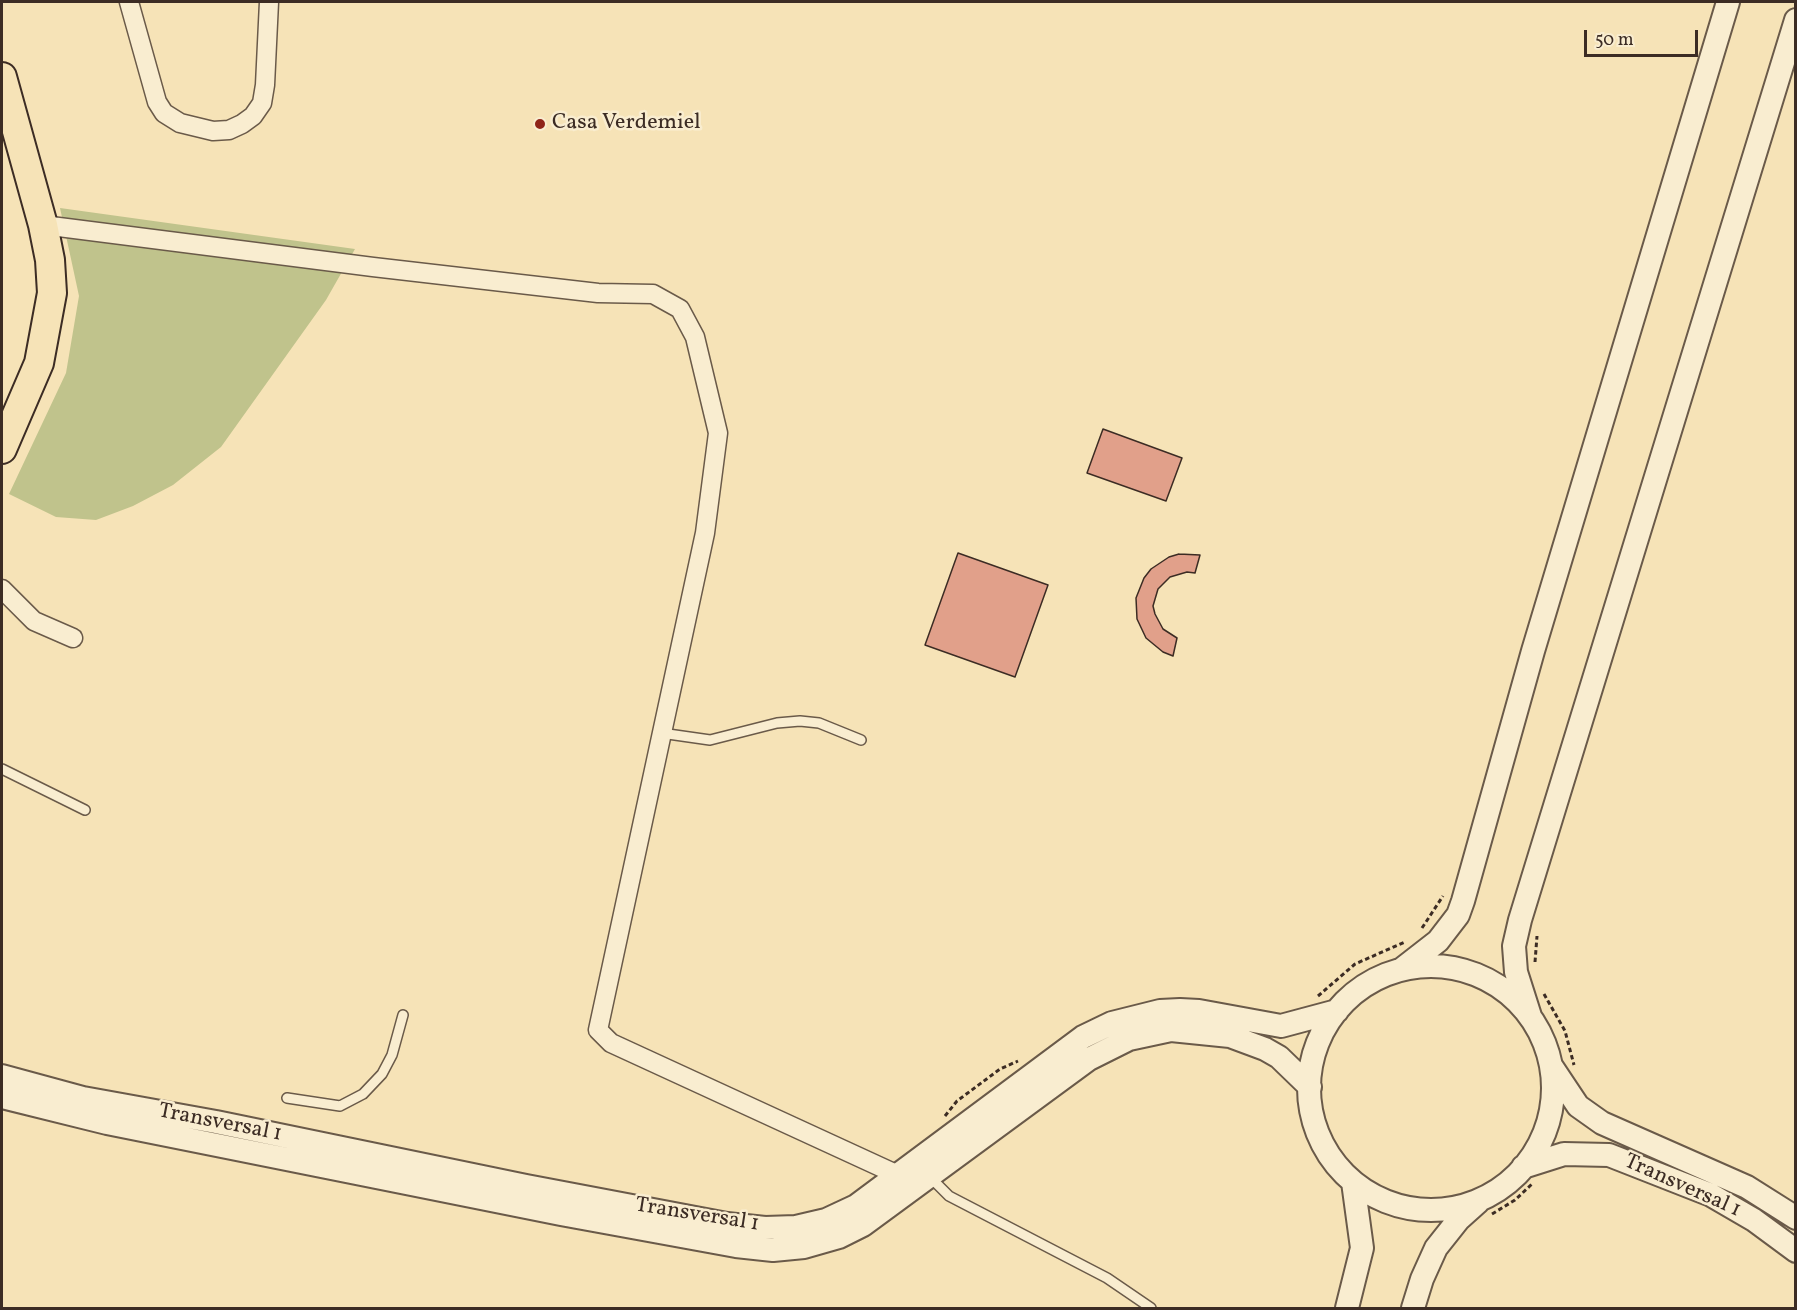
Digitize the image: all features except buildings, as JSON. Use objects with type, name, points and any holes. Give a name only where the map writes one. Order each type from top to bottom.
[{"type":"main road","points":[[2,77],[43,225],[50,260],[52,293],[48,326],[39,363],[2,449]]},
{"type":"main road","points":[[2,153],[28,243],[33,279],[32,317],[23,353],[2,405]]},
{"type":"street","points":[[129,2],[157,102],[164,112],[180,123],[213,131],[242,124],[253,116],[262,103],[266,85],[269,2]]},
{"type":"street","points":[[1483,1208],[1415,1209],[1382,1200],[1353,1182],[1324,1146],[1313,1117],[1310,1087],[1317,1047],[1337,1011],[1366,985],[1402,969],[1438,941],[1458,915],[1533,651],[1728,2]]},
{"type":"street","points":[[1413,1308],[1422,1279],[1436,1248],[1459,1219],[1483,1208],[1497,1190],[1531,1173],[1538,1144],[1549,1119],[1553,1092],[1551,1065],[1543,1039],[1530,1016],[1516,972],[1515,946],[1521,920],[1796,20]]},
{"type":"street","points":[[43,225],[598,293],[653,294],[680,309],[695,337],[718,433],[705,533],[598,1030],[611,1043],[898,1175]]},
{"type":"street","points":[[2,589],[34,621],[73,638]]},
{"type":"street","points":[[1402,969],[1434,966],[1480,976],[1508,992],[1530,1016]]},
{"type":"street","name":"Transversal 1","points":[[2,1076],[83,1098],[526,1186],[727,1224],[765,1228],[796,1227],[826,1220],[856,1206],[1083,1037],[1112,1023],[1160,1011],[1180,1010],[1199,1011],[1281,1026],[1337,1011]]},
{"type":"street","name":"Transversal 1","points":[[2,1097],[107,1123],[550,1212],[687,1238],[773,1250],[804,1247],[839,1237],[871,1220],[1089,1059],[1110,1046],[1150,1034],[1190,1030],[1230,1036],[1249,1042],[1279,1057],[1310,1087]]},
{"type":"street","name":"Transversal 1","points":[[1551,1065],[1578,1106],[1602,1123],[1747,1187],[1796,1218]]},
{"type":"street","name":"Transversal 1","points":[[1531,1173],[1564,1154],[1609,1155],[1711,1195],[1754,1220],[1796,1251]]},
{"type":"street","points":[[1347,1308],[1362,1248],[1353,1182]]},
{"type":"lane","points":[[661,734],[710,740],[777,723],[800,722],[819,723],[861,740]]},
{"type":"lane","points":[[2,769],[85,810]]},
{"type":"lane","points":[[287,1098],[340,1106],[363,1094],[382,1074],[392,1055],[403,1015]]},
{"type":"lane","points":[[930,1177],[949,1196],[1107,1278],[1146,1307]]},
{"type":"path","points":[[1535,947],[1535,965]]},
{"type":"path","points":[[1543,991],[1565,1031],[1576,1073]]},
{"type":"path","points":[[1483,1208],[1515,1200],[1531,1173]]},
{"type":"green space","points":[[60,208],[355,249],[326,300],[221,447],[173,485],[133,506],[96,520],[56,517],[9,494],[66,373],[79,296]]},
{"type":"place","name":"Casa Verdemiel","points":[[540,124]]}]
